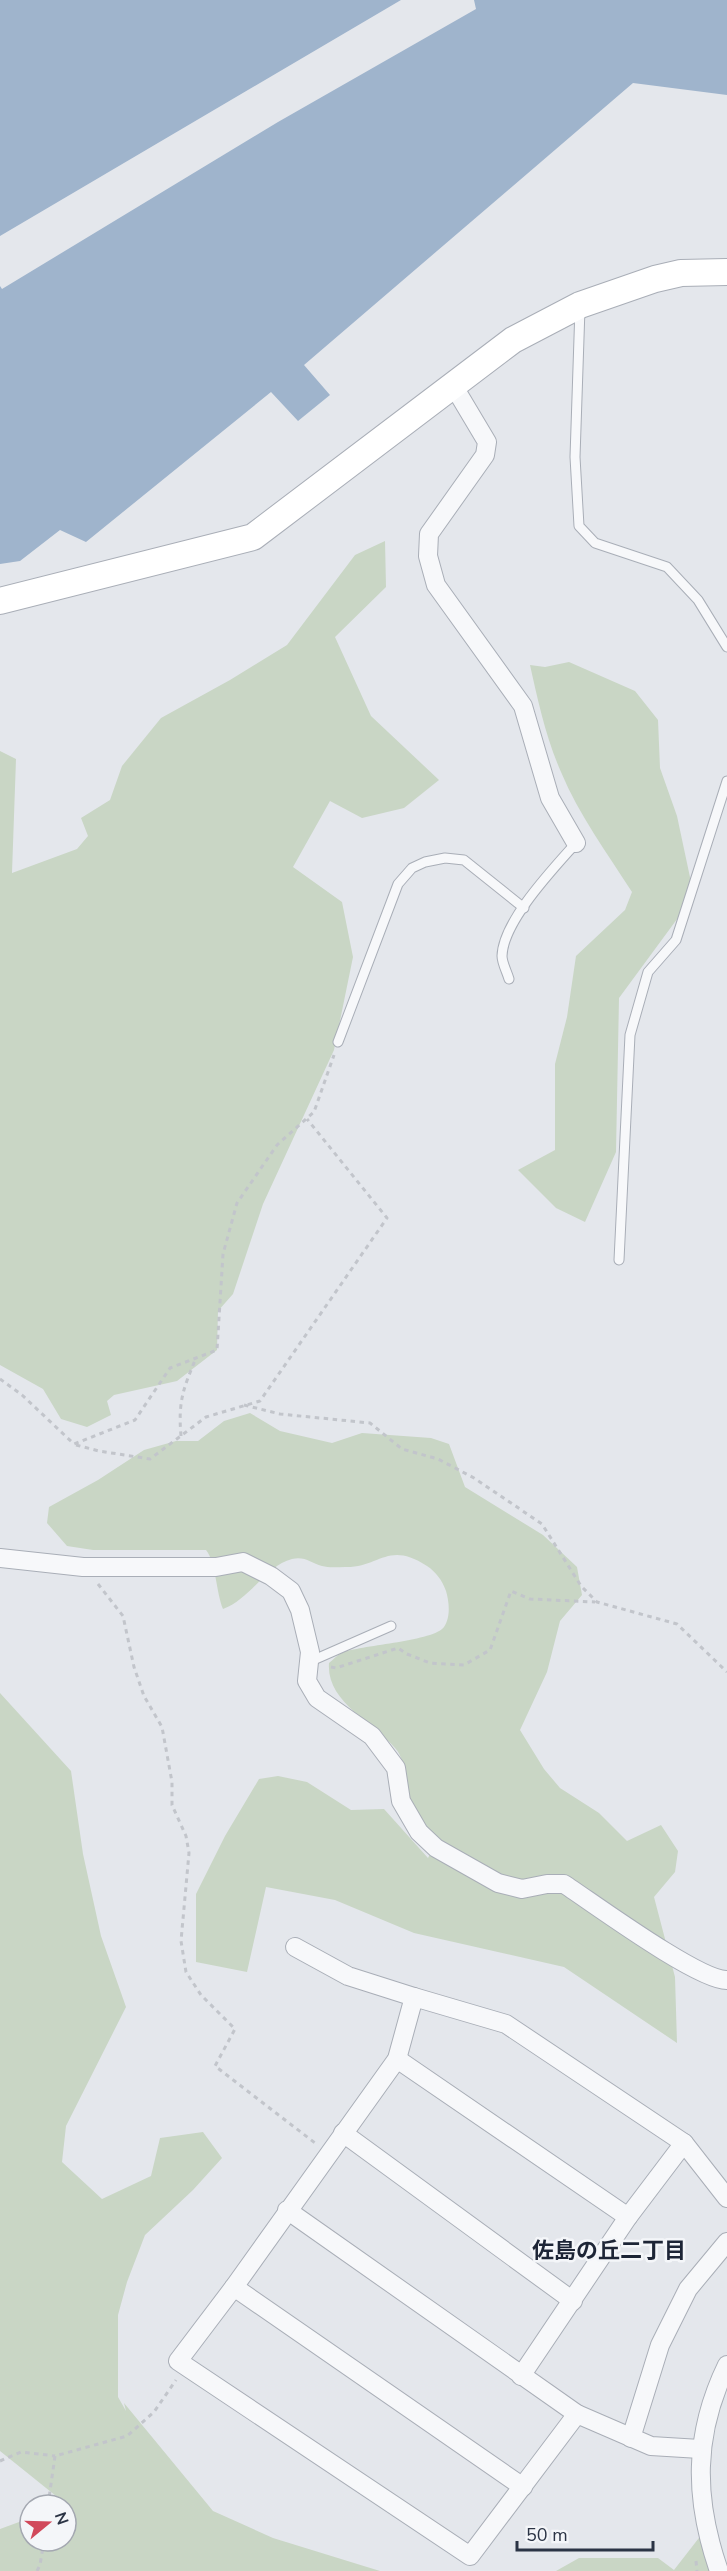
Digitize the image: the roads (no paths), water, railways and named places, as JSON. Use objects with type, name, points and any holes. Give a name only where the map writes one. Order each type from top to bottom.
[{"type":"street","points":[[0,602],[253,537],[513,340],[580,305],[655,279],[681,273],[727,272]]},
{"type":"street","points":[[453,385],[487,442],[485,455],[429,534],[428,556],[436,585],[523,706],[550,798],[576,843]]},
{"type":"street","points":[[0,1558],[83,1567],[216,1567],[243,1562],[271,1576],[291,1591],[300,1610],[310,1652],[307,1681],[317,1698],[372,1736],[396,1768],[401,1801],[419,1832],[436,1848],[498,1883],[522,1889],[547,1884],[564,1884],[687,1965],[719,1980],[727,1980]]},
{"type":"street","points":[[295,1947],[348,1976],[506,2024],[684,2143],[727,2198]]},
{"type":"street","points":[[414,1997],[397,2059],[234,2287],[178,2361],[470,2556],[577,2414]]},
{"type":"street","points":[[397,2059],[628,2217]]},
{"type":"street","points":[[343,2133],[573,2301]]},
{"type":"street","points":[[521,2376],[628,2217],[684,2143]]},
{"type":"street","points":[[287,2210],[577,2414],[651,2445],[700,2449]]},
{"type":"street","points":[[631,2438],[660,2345],[688,2289],[727,2242]]},
{"type":"street","points":[[234,2287],[523,2487]]},
{"type":"street","points":[[719,2571],[702,2508],[700,2449],[716,2389],[727,2365]]},
{"type":"lane","points":[[580,305],[575,457],[579,526],[595,543],[667,567],[699,600],[727,647]]},
{"type":"lane","points":[[619,1260],[630,1035],[648,972],[676,939],[727,781]]},
{"type":"lane","points":[[509,979],[502,957],[511,927],[541,883],[576,843]]},
{"type":"lane","points":[[338,1042],[398,884],[412,868],[445,858],[464,860],[524,908]]},
{"type":"lane","points":[[309,1662],[391,1626]]},
{"type":"water","points":[[0,0],[727,0],[727,95],[633,83],[304,365],[330,395],[298,421],[271,392],[86,542],[60,530],[20,561],[0,564]]},
{"type":"district","name":"佐島の丘二丁目","points":[[609,2251]]}]
